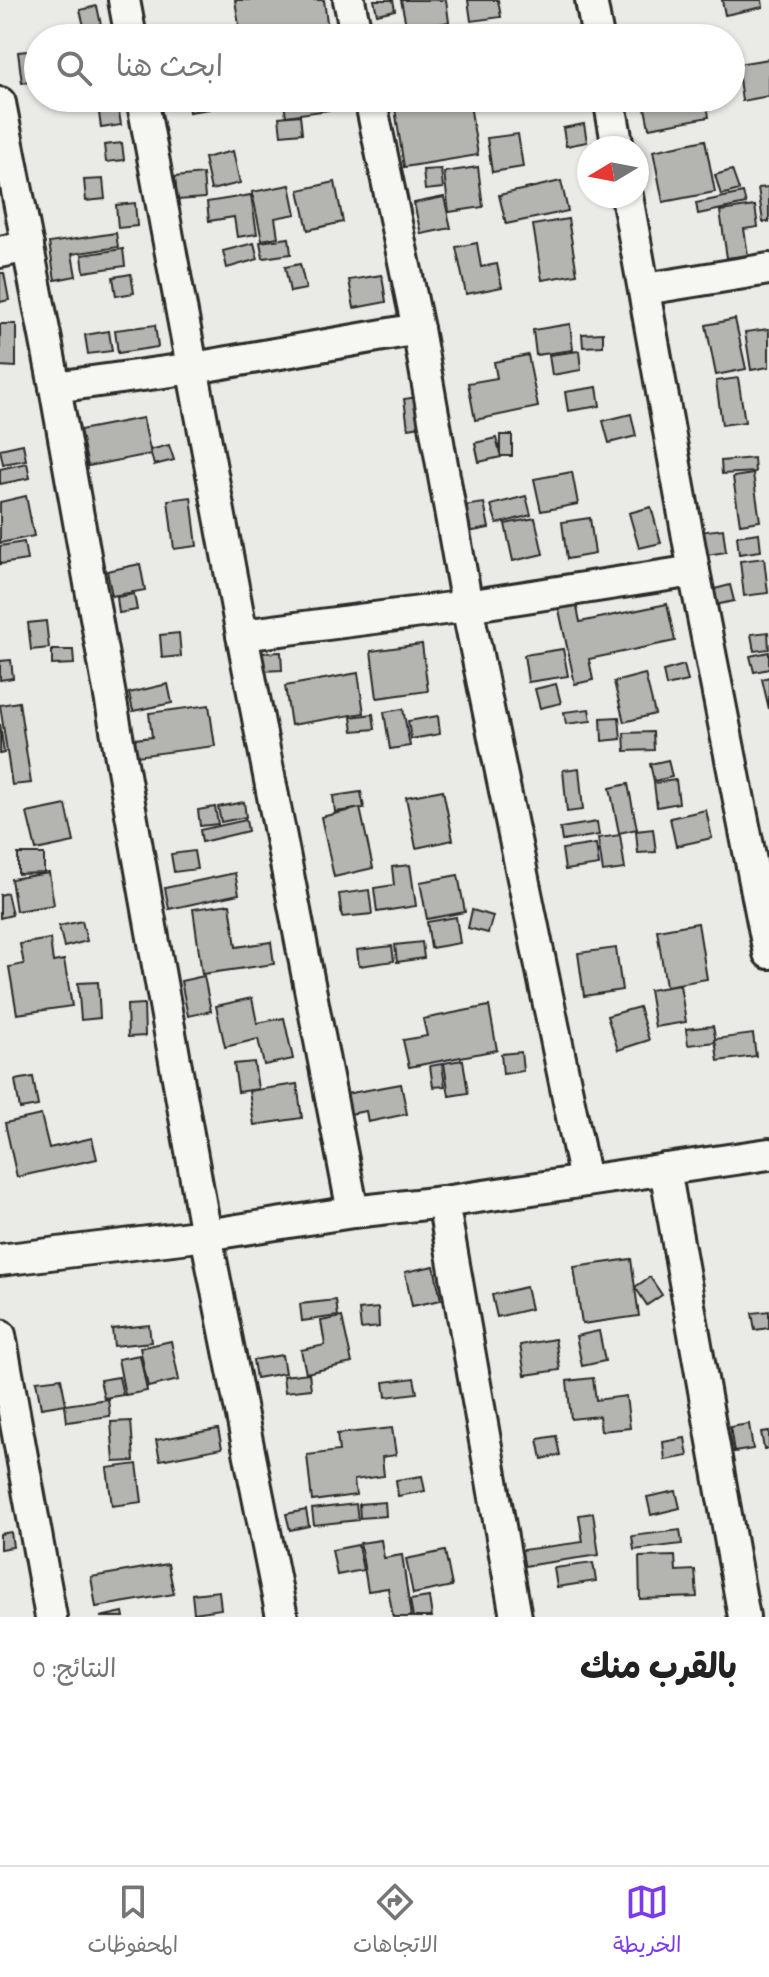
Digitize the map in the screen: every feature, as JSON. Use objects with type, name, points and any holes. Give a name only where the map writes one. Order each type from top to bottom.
[{"type":"street","points":[[124,0],[128,24]]},
{"type":"street","points":[[349,0],[354,24]]},
{"type":"street","points":[[591,0],[595,24]]},
{"type":"street","points":[[0,103],[14,249],[55,387],[206,1235],[282,1617]]},
{"type":"street","points":[[145,112],[353,1212]]},
{"type":"street","points":[[373,112],[418,329],[467,606],[585,1180]]},
{"type":"street","points":[[612,112],[616,136]]},
{"type":"street","points":[[629,208],[694,571],[769,953]]},
{"type":"street","points":[[645,289],[769,269]]},
{"type":"street","points":[[55,387],[194,368],[418,329]]},
{"type":"street","points":[[242,635],[467,606],[694,571]]},
{"type":"street","points":[[0,1260],[206,1235],[769,1154]]},
{"type":"street","points":[[665,1169],[744,1617]]},
{"type":"street","points":[[443,1202],[516,1617]]},
{"type":"street","points":[[0,1335],[51,1617]]},
{"type":"building","points":[[235,0],[324,0],[327,24],[239,24]]},
{"type":"building","points":[[374,0],[393,0],[395,10],[377,14]]},
{"type":"building","points":[[401,0],[446,0],[449,22],[406,24]]},
{"type":"building","points":[[468,0],[498,0],[501,17],[471,21]]},
{"type":"building","points":[[722,0],[762,0],[763,7],[725,15]]},
{"type":"building","points":[[97,6],[101,24],[84,24],[80,10]]},
{"type":"building","points":[[24,51],[24,83],[22,83],[18,52]]},
{"type":"building","points":[[769,59],[769,96],[745,100],[745,63]]},
{"type":"building","points":[[99,112],[119,112],[121,125],[101,128]]},
{"type":"building","points":[[285,112],[315,112],[286,116]]},
{"type":"building","points":[[396,112],[471,112],[478,155],[404,167]]},
{"type":"building","points":[[646,112],[708,112],[709,117],[649,128]]},
{"type":"building","points":[[300,115],[302,133],[281,135],[279,117]]},
{"type":"building","points":[[584,124],[586,136],[577,136],[577,144],[566,146],[563,128]]},
{"type":"building","points":[[518,134],[523,167],[492,172],[487,138]]},
{"type":"building","points":[[705,140],[715,192],[663,202],[653,151]]},
{"type":"building","points":[[122,143],[124,160],[106,162],[104,145]]},
{"type":"building","points":[[233,151],[240,183],[211,190],[204,158]]},
{"type":"building","points":[[478,167],[483,207],[449,212],[444,172]]},
{"type":"building","points":[[441,169],[443,188],[425,190],[423,170]]},
{"type":"building","points":[[732,170],[739,190],[721,195],[715,175]]},
{"type":"building","points":[[203,174],[205,198],[177,200],[175,177]]},
{"type":"building","points":[[103,179],[105,199],[86,201],[84,180]]},
{"type":"building","points":[[561,181],[568,211],[506,224],[499,195]]},
{"type":"building","points":[[335,182],[343,222],[308,230],[299,190]]},
{"type":"building","points":[[290,185],[296,214],[275,218],[278,237],[262,240],[252,192]]},
{"type":"building","points":[[769,187],[769,222],[763,222],[758,188]]},
{"type":"building","points":[[743,193],[746,204],[698,214],[696,203]]},
{"type":"building","points":[[251,195],[257,234],[237,237],[234,217],[209,221],[207,202]]},
{"type":"building","points":[[444,197],[451,228],[421,234],[414,203]]},
{"type":"building","points":[[135,203],[137,226],[118,228],[116,205]]},
{"type":"building","points":[[755,206],[758,227],[744,229],[748,255],[727,258],[720,211]]},
{"type":"building","points":[[568,219],[577,274],[542,280],[533,225]]},
{"type":"building","points":[[116,233],[118,247],[72,254],[76,276],[55,280],[49,243]]},
{"type":"building","points":[[289,238],[291,254],[263,258],[260,242]]},
{"type":"building","points":[[254,243],[258,259],[227,268],[223,251]]},
{"type":"building","points":[[477,243],[481,267],[497,264],[502,287],[466,294],[456,247]]},
{"type":"building","points":[[123,249],[125,266],[84,272],[82,255]]},
{"type":"building","points":[[300,264],[306,289],[290,292],[285,267]]},
{"type":"building","points":[[0,273],[4,273],[9,300],[0,302]]},
{"type":"building","points":[[131,274],[134,293],[116,296],[113,277]]},
{"type":"building","points":[[382,275],[386,302],[354,308],[349,280]]},
{"type":"building","points":[[735,319],[746,369],[716,375],[706,325]]},
{"type":"building","points":[[0,324],[16,324],[16,367],[0,366]]},
{"type":"building","points":[[570,324],[573,350],[536,355],[533,330]]},
{"type":"building","points":[[155,325],[158,347],[118,353],[115,330]]},
{"type":"building","points":[[769,329],[769,367],[751,370],[745,332]]},
{"type":"building","points":[[109,331],[112,351],[88,354],[85,335]]},
{"type":"building","points":[[603,333],[603,346],[583,347],[582,334]]},
{"type":"building","points":[[579,351],[581,370],[552,375],[549,355]]},
{"type":"building","points":[[528,355],[538,407],[475,420],[468,383],[497,378],[494,362]]},
{"type":"building","points":[[738,378],[745,422],[722,425],[716,381]]},
{"type":"building","points":[[597,387],[600,406],[568,411],[565,392]]},
{"type":"building","points":[[431,395],[435,424],[408,428],[404,399]]},
{"type":"building","points":[[631,414],[636,436],[609,443],[603,421]]},
{"type":"building","points":[[143,418],[151,454],[88,466],[80,430]]},
{"type":"building","points":[[500,435],[512,435],[512,456],[500,456]]},
{"type":"building","points":[[496,438],[501,457],[479,462],[475,443]]},
{"type":"building","points":[[23,444],[26,460],[3,464],[0,449]]},
{"type":"building","points":[[169,445],[174,460],[154,465],[150,450]]},
{"type":"building","points":[[754,458],[755,472],[722,474],[721,461]]},
{"type":"building","points":[[27,463],[30,478],[0,484],[0,469]]},
{"type":"building","points":[[572,472],[578,504],[541,511],[534,479]]},
{"type":"building","points":[[753,474],[760,521],[740,524],[733,477]]},
{"type":"building","points":[[26,496],[34,536],[0,543],[0,502]]},
{"type":"building","points":[[526,496],[531,515],[497,524],[491,505]]},
{"type":"building","points":[[191,497],[197,546],[174,549],[168,500]]},
{"type":"building","points":[[484,503],[489,528],[468,532],[463,506]]},
{"type":"building","points":[[651,507],[661,543],[639,548],[629,513]]},
{"type":"building","points":[[535,518],[543,554],[513,561],[505,524]]},
{"type":"building","points":[[590,518],[595,554],[567,559],[562,522]]},
{"type":"building","points":[[723,529],[726,552],[694,557],[690,533]]},
{"type":"building","points":[[759,533],[761,551],[739,554],[737,536]]},
{"type":"building","points":[[24,542],[27,560],[0,564],[0,546]]},
{"type":"building","points":[[764,558],[768,593],[744,596],[740,561]]},
{"type":"building","points":[[140,564],[145,590],[112,596],[107,571]]},
{"type":"building","points":[[730,585],[734,601],[715,605],[711,590]]},
{"type":"building","points":[[134,594],[137,610],[119,613],[117,597]]},
{"type":"building","points":[[576,602],[580,622],[667,604],[675,641],[589,659],[593,680],[575,684],[558,605]]},
{"type":"building","points":[[46,621],[49,648],[31,650],[28,623]]},
{"type":"building","points":[[768,632],[769,649],[754,651],[751,634]]},
{"type":"building","points":[[179,633],[181,656],[162,658],[160,635]]},
{"type":"building","points":[[422,644],[428,691],[377,698],[371,651]]},
{"type":"building","points":[[563,649],[568,676],[528,682],[524,655]]},
{"type":"building","points":[[52,650],[73,650],[74,664],[52,665]]},
{"type":"building","points":[[281,652],[282,670],[261,671],[260,653]]},
{"type":"building","points":[[769,652],[769,669],[754,672],[750,656]]},
{"type":"building","points":[[11,660],[13,678],[0,680],[0,661]]},
{"type":"building","points":[[684,665],[688,681],[666,686],[663,671]]},
{"type":"building","points":[[358,673],[364,713],[291,725],[285,686]]},
{"type":"building","points":[[645,674],[655,714],[624,722],[614,682]]},
{"type":"building","points":[[769,677],[769,709],[762,679]]},
{"type":"building","points":[[168,684],[172,703],[133,711],[129,693]]},
{"type":"building","points":[[556,684],[561,703],[540,708],[535,689]]},
{"type":"building","points":[[19,702],[31,783],[12,785],[0,705]]},
{"type":"building","points":[[209,705],[215,746],[137,756],[135,739],[152,737],[149,713]]},
{"type":"building","points":[[403,709],[410,746],[390,749],[384,712]]},
{"type":"building","points":[[589,709],[591,721],[566,724],[564,712]]},
{"type":"building","points":[[373,714],[375,729],[353,731],[351,717]]},
{"type":"building","points":[[438,716],[440,734],[411,739],[408,721]]},
{"type":"building","points":[[619,717],[621,739],[602,741],[601,718]]},
{"type":"building","points":[[0,724],[4,753],[0,754]]},
{"type":"building","points":[[653,732],[654,750],[625,751],[624,733]]},
{"type":"building","points":[[668,760],[672,777],[654,781],[650,764]]},
{"type":"building","points":[[579,768],[583,810],[567,812],[563,770]]},
{"type":"building","points":[[676,780],[679,803],[657,807],[654,783]]},
{"type":"building","points":[[628,784],[637,829],[619,833],[610,788]]},
{"type":"building","points":[[443,790],[453,840],[416,848],[406,797]]},
{"type":"building","points":[[361,792],[364,808],[335,812],[333,796]]},
{"type":"building","points":[[244,802],[246,817],[221,822],[218,807]]},
{"type":"building","points":[[66,805],[74,842],[36,850],[27,813]]},
{"type":"building","points":[[215,807],[218,824],[200,826],[198,810]]},
{"type":"building","points":[[360,808],[373,868],[334,877],[321,817]]},
{"type":"building","points":[[706,810],[712,838],[676,846],[670,818]]},
{"type":"building","points":[[246,820],[248,831],[202,842],[200,830]]},
{"type":"building","points":[[597,822],[599,835],[562,841],[560,828]]},
{"type":"building","points":[[653,829],[656,852],[638,853],[636,831]]},
{"type":"building","points":[[620,835],[625,869],[603,872],[598,838]]},
{"type":"building","points":[[596,844],[599,865],[565,870],[562,849]]},
{"type":"building","points":[[194,851],[197,869],[174,872],[171,854]]},
{"type":"building","points":[[18,854],[44,854],[44,873],[18,874]]},
{"type":"building","points":[[410,865],[416,906],[377,912],[374,888],[394,885],[392,867]]},
{"type":"building","points":[[49,873],[54,905],[16,911],[11,879]]},
{"type":"building","points":[[235,873],[239,894],[169,909],[165,888]]},
{"type":"building","points":[[458,875],[465,912],[427,919],[420,882]]},
{"type":"building","points":[[369,890],[372,914],[342,917],[339,894]]},
{"type":"building","points":[[7,893],[12,915],[0,918],[0,895]]},
{"type":"building","points":[[230,904],[236,947],[271,942],[274,964],[202,974],[193,909]]},
{"type":"building","points":[[472,910],[493,916],[488,933],[468,928]]},
{"type":"building","points":[[456,917],[460,943],[431,948],[427,922]]},
{"type":"building","points":[[82,921],[87,941],[64,947],[59,926]]},
{"type":"building","points":[[698,923],[707,979],[666,986],[657,930]]},
{"type":"building","points":[[50,939],[53,962],[64,960],[72,1006],[17,1014],[9,967],[24,964],[20,944]]},
{"type":"building","points":[[422,942],[424,958],[397,962],[395,945]]},
{"type":"building","points":[[392,946],[394,961],[359,966],[357,950]]},
{"type":"building","points":[[616,948],[622,990],[584,996],[578,953]]},
{"type":"building","points":[[204,976],[211,1011],[188,1016],[181,981]]},
{"type":"building","points":[[98,982],[100,1018],[81,1020],[78,983]]},
{"type":"building","points":[[680,985],[686,1022],[655,1027],[649,990]]},
{"type":"building","points":[[252,998],[257,1023],[284,1018],[293,1059],[264,1065],[258,1039],[225,1047],[216,1006]]},
{"type":"building","points":[[144,1004],[145,1036],[128,1037],[127,1005]]},
{"type":"building","points":[[489,1006],[497,1050],[409,1067],[403,1040],[427,1036],[423,1019]]},
{"type":"building","points":[[639,1007],[649,1040],[618,1050],[607,1016]]},
{"type":"building","points":[[713,1026],[716,1042],[688,1045],[686,1029]]},
{"type":"building","points":[[753,1034],[756,1056],[718,1061],[715,1039]]},
{"type":"building","points":[[521,1052],[523,1071],[503,1074],[501,1054]]},
{"type":"building","points":[[463,1060],[468,1093],[449,1096],[444,1063]]},
{"type":"building","points":[[254,1062],[258,1089],[238,1092],[234,1064]]},
{"type":"building","points":[[442,1064],[445,1086],[433,1087],[430,1066]]},
{"type":"building","points":[[33,1077],[38,1106],[20,1109],[15,1080]]},
{"type":"building","points":[[297,1084],[302,1118],[254,1125],[249,1091]]},
{"type":"building","points":[[401,1084],[407,1114],[368,1122],[366,1111],[344,1115],[340,1095]]},
{"type":"building","points":[[41,1115],[49,1148],[92,1138],[97,1159],[17,1177],[5,1123]]},
{"type":"building","points":[[631,1259],[639,1316],[582,1324],[574,1267]]},
{"type":"building","points":[[434,1266],[441,1300],[412,1306],[405,1272]]},
{"type":"building","points":[[650,1277],[662,1295],[647,1305],[635,1287]]},
{"type":"building","points":[[526,1287],[531,1309],[497,1317],[492,1295]]},
{"type":"building","points":[[336,1300],[338,1316],[302,1321],[300,1304]]},
{"type":"building","points":[[378,1308],[379,1327],[361,1329],[359,1310]]},
{"type":"building","points":[[769,1311],[769,1328],[755,1330],[752,1313]]},
{"type":"building","points":[[342,1317],[352,1363],[306,1373],[301,1350],[325,1345],[321,1321]]},
{"type":"building","points":[[149,1325],[151,1342],[114,1346],[112,1329]]},
{"type":"building","points":[[599,1331],[605,1361],[582,1366],[576,1336]]},
{"type":"building","points":[[555,1339],[560,1370],[525,1375],[520,1345]]},
{"type":"building","points":[[171,1341],[179,1380],[148,1387],[140,1348]]},
{"type":"building","points":[[140,1355],[147,1391],[125,1395],[118,1359]]},
{"type":"building","points":[[282,1355],[285,1373],[256,1378],[253,1360]]},
{"type":"building","points":[[309,1373],[311,1389],[285,1392],[283,1376]]},
{"type":"building","points":[[119,1377],[123,1395],[104,1398],[100,1380]]},
{"type":"building","points":[[61,1378],[66,1404],[41,1408],[36,1381]]},
{"type":"building","points":[[414,1378],[417,1393],[386,1397],[384,1382]]},
{"type":"building","points":[[593,1378],[596,1400],[626,1396],[630,1428],[601,1431],[599,1416],[571,1419],[567,1381]]},
{"type":"building","points":[[108,1399],[110,1416],[67,1422],[65,1405]]},
{"type":"building","points":[[131,1421],[134,1461],[114,1462],[111,1422]]},
{"type":"building","points":[[749,1424],[753,1449],[734,1452],[730,1427]]},
{"type":"building","points":[[392,1428],[396,1455],[382,1457],[384,1476],[354,1480],[356,1495],[312,1501],[307,1455],[339,1451],[337,1434]]},
{"type":"building","points":[[218,1429],[222,1448],[160,1460],[156,1440]]},
{"type":"building","points":[[769,1431],[769,1449],[764,1449],[761,1432]]},
{"type":"building","points":[[556,1436],[560,1455],[542,1459],[538,1439]]},
{"type":"building","points":[[685,1438],[688,1456],[665,1460],[663,1442]]},
{"type":"building","points":[[137,1464],[142,1502],[112,1506],[107,1468]]},
{"type":"building","points":[[422,1476],[425,1491],[398,1496],[396,1480]]},
{"type":"building","points":[[676,1491],[680,1508],[651,1515],[647,1497]]},
{"type":"building","points":[[385,1502],[386,1516],[360,1518],[359,1504]]},
{"type":"building","points":[[356,1504],[358,1520],[314,1525],[312,1509]]},
{"type":"building","points":[[306,1510],[309,1526],[290,1530],[286,1514]]},
{"type":"building","points":[[593,1513],[599,1555],[524,1566],[522,1550],[583,1542],[579,1515]]},
{"type":"building","points":[[680,1530],[682,1544],[634,1550],[632,1536]]},
{"type":"building","points":[[11,1532],[13,1547],[0,1549],[0,1534]]},
{"type":"building","points":[[381,1540],[384,1558],[402,1555],[411,1617],[393,1617],[388,1588],[368,1591],[360,1543]]},
{"type":"building","points":[[358,1545],[363,1570],[337,1575],[332,1550]]},
{"type":"building","points":[[445,1551],[452,1586],[413,1594],[406,1559]]},
{"type":"building","points":[[675,1556],[676,1571],[695,1570],[697,1597],[640,1599],[639,1557]]},
{"type":"building","points":[[593,1563],[596,1581],[557,1587],[554,1568]]},
{"type":"building","points":[[168,1564],[174,1594],[96,1607],[91,1577]]},
{"type":"building","points":[[219,1591],[221,1609],[194,1613],[192,1594]]},
{"type":"building","points":[[429,1597],[432,1617],[413,1617],[410,1600]]},
{"type":"building","points":[[123,1612],[124,1617],[100,1617]]}]
